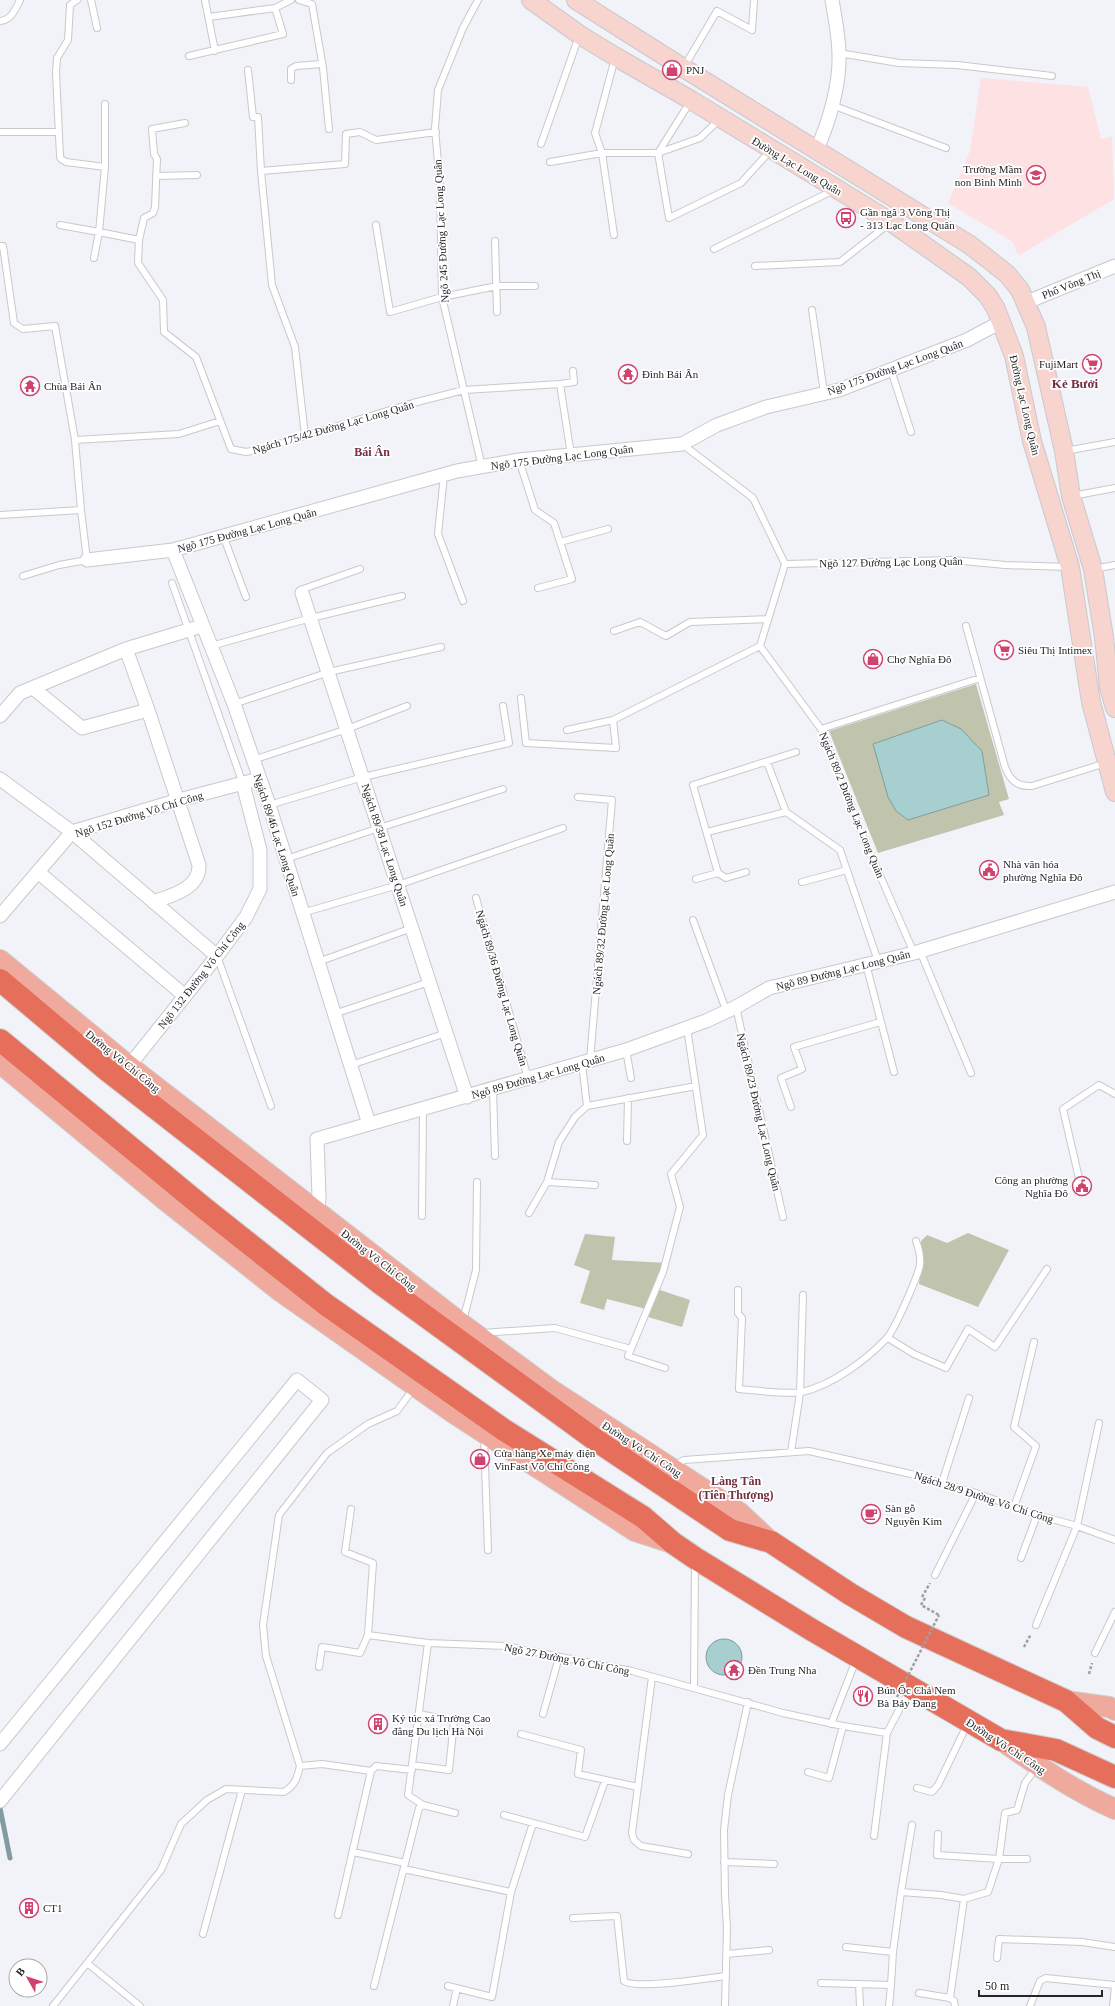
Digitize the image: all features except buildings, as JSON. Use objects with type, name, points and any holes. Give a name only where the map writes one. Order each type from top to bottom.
[{"type":"highway","name":"Đường Võ Chí Công","points":[[0,980],[107,1070],[255,1186],[380,1283],[546,1406],[730,1530],[770,1542],[850,1594],[906,1627],[1066,1701],[1096,1728],[1115,1737]]},
{"type":"highway","name":"Đường Võ Chí Công","points":[[0,1040],[192,1198],[325,1304],[504,1430],[643,1516],[673,1543],[695,1558],[858,1657],[904,1692],[968,1722],[1001,1740]]},
{"type":"highway","points":[[1001,1740],[1056,1750],[1115,1777]]},
{"type":"main road","name":"Đường Lạc Long Quân","points":[[531,0],[616,57],[691,100],[720,120],[835,190],[891,222],[979,286],[988,296],[1001,322],[1014,356],[1032,441],[1070,567],[1090,702],[1115,792]]},
{"type":"main road","points":[[576,0],[683,68],[970,244],[1007,274],[1020,290],[1027,302],[1038,334],[1064,451],[1071,496],[1093,570],[1109,687],[1115,708]]},
{"type":"main road","points":[[768,148],[776,124]]},
{"type":"main road","points":[[1076,601],[1097,598]]},
{"type":"main road","name":"Đường Võ Chí Công","points":[[0,960],[129,1066],[468,1329],[553,1391],[677,1464],[740,1514],[770,1542]]},
{"type":"main road","name":"Đường Võ Chí Công","points":[[0,1063],[165,1200],[280,1291],[415,1387],[635,1531],[673,1543]]},
{"type":"main road","points":[[1066,1701],[1109,1707],[1115,1710]]},
{"type":"main road","name":"Đường Võ Chí Công","points":[[1001,1740],[1038,1766],[1087,1796],[1115,1809]]},
{"type":"street","points":[[817,149],[827,127],[839,68],[839,53],[832,0]]},
{"type":"street","name":"Phố Võng Thị","points":[[1027,302],[1115,266]]},
{"type":"street","name":"Ngõ 175 Đường Lạc Long Quân","points":[[87,560],[174,550],[224,538],[444,475],[482,467],[519,460],[682,444],[717,425],[766,407],[839,390],[892,370],[967,340],[1001,322]]},
{"type":"street","name":"Ngách 89/46 Lạc Long Quân","points":[[174,550],[202,626],[234,704],[269,805],[369,1124]]},
{"type":"street","name":"Ngách 89/38 Lạc Long Quân","points":[[302,593],[467,1097]]},
{"type":"street","points":[[0,716],[20,693],[126,650],[202,626]]},
{"type":"street","points":[[126,650],[179,800],[199,864],[198,872],[193,882],[181,892],[153,902]]},
{"type":"street","points":[[33,688],[82,728],[148,710]]},
{"type":"street","points":[[0,779],[72,832],[217,956]]},
{"type":"street","name":"Ngõ 152 Đường Võ Chí Công","points":[[0,916],[72,832],[179,800],[259,779]]},
{"type":"street","name":"Ngõ 132 Đường Võ Chí Công","points":[[129,1066],[217,956],[246,917],[260,889],[260,850],[243,784]]},
{"type":"street","points":[[38,872],[185,996]]},
{"type":"street","name":"Ngõ 89 Đường Lạc Long Quân","points":[[318,1213],[320,1197],[317,1139],[423,1110],[626,1050],[706,1021],[769,988],[917,952],[1115,892]]},
{"type":"street","points":[[0,1744],[297,1380],[322,1400],[0,1801]]},
{"type":"lane","points":[[0,21],[10,17],[20,0]]},
{"type":"lane","points":[[77,0],[73,1],[70,5],[68,40],[57,58],[56,73],[58,132],[61,159],[66,162],[105,167]]},
{"type":"lane","points":[[91,0],[97,28]]},
{"type":"lane","points":[[205,0],[215,51]]},
{"type":"lane","points":[[209,17],[275,8],[291,0]]},
{"type":"lane","points":[[299,0],[312,4],[322,64],[329,129]]},
{"type":"lane","name":"Ngõ 245 Đường Lạc Long Quân","points":[[478,0],[463,28],[438,90],[436,132],[440,186],[442,297],[482,467]]},
{"type":"lane","points":[[683,68],[717,11],[752,30],[754,0]]},
{"type":"lane","points":[[189,56],[283,34],[275,8]]},
{"type":"lane","points":[[540,144],[580,34]]},
{"type":"lane","points":[[839,53],[899,63],[957,65],[1052,76]]},
{"type":"lane","points":[[614,235],[602,153],[595,133],[616,57]]},
{"type":"lane","points":[[291,80],[291,69],[296,66],[322,64]]},
{"type":"lane","points":[[248,70],[253,117],[258,117],[261,171],[272,285],[295,346],[305,436]]},
{"type":"lane","points":[[691,100],[658,153],[669,218],[741,183],[768,148]]},
{"type":"lane","points":[[94,258],[105,167],[105,104]]},
{"type":"lane","points":[[832,105],[946,148]]},
{"type":"lane","points":[[550,162],[602,153],[658,153],[700,138],[720,120]]},
{"type":"lane","points":[[60,225],[139,240],[144,218],[154,210],[157,159],[154,154],[152,129],[185,123]]},
{"type":"lane","points":[[0,132],[58,132]]},
{"type":"lane","points":[[261,171],[345,164],[346,134],[360,132],[376,140],[436,132]]},
{"type":"lane","points":[[156,176],[197,175]]},
{"type":"lane","points":[[714,249],[835,190]]},
{"type":"lane","points":[[755,266],[840,262],[891,222]]},
{"type":"lane","points":[[376,225],[390,312],[442,297],[497,286],[535,286]]},
{"type":"lane","name":"Ngách 175/42 Đường Lạc Long Quân","points":[[139,240],[138,263],[163,300],[164,332],[196,357],[230,447],[238,451],[252,451],[464,390],[560,384]]},
{"type":"lane","points":[[495,242],[497,312]]},
{"type":"lane","points":[[1,246],[14,323],[22,329],[55,326],[75,440],[87,560],[59,565],[23,576]]},
{"type":"lane","points":[[812,310],[824,394]]},
{"type":"lane","points":[[892,370],[911,432]]},
{"type":"lane","points":[[571,455],[560,384],[574,382],[573,371]]},
{"type":"lane","points":[[75,440],[179,434],[220,421]]},
{"type":"lane","points":[[1064,451],[1115,442]]},
{"type":"lane","points":[[567,730],[613,720],[760,646],[784,564],[753,498],[682,444]]},
{"type":"lane","points":[[519,460],[535,510],[554,523],[572,579],[538,588]]},
{"type":"lane","points":[[444,475],[438,534],[463,601]]},
{"type":"lane","points":[[1071,496],[1115,488]]},
{"type":"lane","points":[[0,515],[81,510]]},
{"type":"lane","points":[[560,542],[608,529]]},
{"type":"lane","points":[[224,538],[246,597]]},
{"type":"lane","name":"Ngõ 127 Đường Lạc Long Quân","points":[[784,564],[953,560],[1005,566],[1070,567]]},
{"type":"lane","points":[[1093,570],[1115,566]]},
{"type":"lane","points":[[302,593],[303,590],[360,569]]},
{"type":"lane","points":[[172,583],[243,784]]},
{"type":"lane","points":[[211,646],[311,618],[402,596]]},
{"type":"lane","points":[[614,631],[640,622],[666,636],[690,622],[768,619]]},
{"type":"lane","points":[[966,626],[1005,767],[1013,781],[1019,785],[1032,786],[1106,763]]},
{"type":"lane","name":"Ngách 89/2 Đường Lạc Long Quân","points":[[760,646],[821,729],[864,839],[917,952],[971,1073]]},
{"type":"lane","points":[[234,704],[328,672],[441,647]]},
{"type":"lane","points":[[821,729],[980,678]]},
{"type":"lane","points":[[521,698],[526,744],[616,748],[613,720]]},
{"type":"lane","points":[[253,760],[347,729],[407,706]]},
{"type":"lane","points":[[269,805],[363,778],[509,743],[503,706]]},
{"type":"lane","points":[[746,872],[726,878],[718,873],[693,785],[796,752]]},
{"type":"lane","points":[[767,762],[786,812],[840,850],[847,870],[872,963],[880,1022],[894,1072]]},
{"type":"lane","points":[[285,859],[503,789]]},
{"type":"lane","name":"Ngách 89/32 Đường Lạc Long Quân","points":[[578,797],[612,800],[586,1063]]},
{"type":"lane","points":[[707,832],[786,812]]},
{"type":"lane","points":[[302,913],[398,885],[563,828]]},
{"type":"lane","points":[[802,882],[847,870]]},
{"type":"lane","points":[[696,879],[718,873]]},
{"type":"lane","name":"Ngách 89/36 Đường Lạc Long Quân","points":[[476,898],[528,1078]]},
{"type":"lane","name":"Ngách 89/23 Đường Lạc Long Quân","points":[[693,920],[731,1008],[783,1217]]},
{"type":"lane","points":[[318,962],[412,928]]},
{"type":"lane","points":[[217,956],[271,1106]]},
{"type":"lane","points":[[334,1014],[429,982]]},
{"type":"lane","points":[[792,1107],[781,1078],[802,1069],[794,1047],[880,1022]]},
{"type":"lane","points":[[665,1368],[628,1356],[663,1272],[680,1207],[671,1174],[703,1135],[687,1028]]},
{"type":"lane","points":[[351,1065],[446,1033]]},
{"type":"lane","points":[[626,1050],[631,1078]]},
{"type":"lane","points":[[586,1063],[587,1106]]},
{"type":"lane","points":[[1081,1187],[1063,1109],[1099,1085],[1115,1094]]},
{"type":"lane","points":[[529,1213],[547,1182],[559,1142],[575,1117],[587,1106],[696,1086]]},
{"type":"lane","points":[[493,1089],[495,1156]]},
{"type":"lane","points":[[627,1141],[628,1098]]},
{"type":"lane","points":[[422,1216],[423,1110]]},
{"type":"lane","points":[[476,1182],[476,1270],[467,1310],[468,1329],[555,1328],[631,1349]]},
{"type":"lane","points":[[547,1182],[595,1185]]},
{"type":"lane","points":[[738,1290],[738,1313],[742,1318],[739,1389],[800,1393],[824,1385],[849,1370],[888,1338],[918,1275],[920,1250],[916,1241]]},
{"type":"lane","points":[[888,1338],[914,1354],[946,1368],[968,1329],[995,1347],[1047,1269]]},
{"type":"lane","points":[[791,1452],[800,1393],[803,1295]]},
{"type":"lane","points":[[1014,1507],[1036,1446],[1014,1427],[1034,1342]]},
{"type":"lane","points":[[53,2006],[161,1870],[181,1824],[207,1800],[226,1789],[284,1792],[297,1780],[300,1766],[266,1656],[263,1624],[279,1515],[327,1453],[368,1424],[397,1411],[415,1387]]},
{"type":"lane","points":[[942,1483],[969,1398]]},
{"type":"lane","points":[[1036,1625],[1077,1526],[1099,1423]]},
{"type":"lane","points":[[484,1433],[488,1550]]},
{"type":"lane","name":"Ngách 28/9 Đường Võ Chí Công","points":[[677,1464],[791,1452],[808,1452],[851,1460],[942,1483],[976,1493],[1037,1515],[1077,1526],[1115,1540]]},
{"type":"lane","points":[[935,1575],[976,1493]]},
{"type":"lane","points":[[319,1667],[322,1647],[360,1653],[368,1634],[373,1563],[345,1552],[351,1509]]},
{"type":"lane","points":[[1021,1558],[1037,1515]]},
{"type":"lane","points":[[694,1688],[693,1594],[695,1558]]},
{"type":"lane","points":[[1096,1653],[1115,1612]]},
{"type":"lane","name":"Ngõ 27 Đường Võ Chí Công","points":[[368,1634],[428,1643],[505,1646],[652,1676],[748,1702]]},
{"type":"lane","points":[[428,1643],[408,1795],[423,1805],[455,1813]]},
{"type":"lane","points":[[543,1714],[559,1657]]},
{"type":"lane","points":[[831,1724],[858,1657]]},
{"type":"lane","points":[[652,1676],[632,1833],[637,1844],[647,1848],[688,1854]]},
{"type":"lane","points":[[874,1836],[887,1733],[904,1692]]},
{"type":"lane","points":[[725,2006],[727,1928],[724,1830],[728,1795],[748,1702],[783,1713],[831,1724],[887,1733]]},
{"type":"lane","points":[[338,1915],[371,1771],[376,1766],[449,1770],[454,1721],[419,1714]]},
{"type":"lane","points":[[917,1788],[932,1792],[938,1785],[968,1722]]},
{"type":"lane","points":[[808,1772],[829,1778],[843,1726]]},
{"type":"lane","points":[[521,1734],[581,1750],[578,1774],[638,1787]]},
{"type":"lane","points":[[300,1766],[322,1764],[371,1771]]},
{"type":"lane","points":[[902,1892],[941,1895],[964,1899],[988,1892],[999,1859],[1005,1813],[1017,1810],[1025,1783],[1038,1766]]},
{"type":"lane","points":[[504,1815],[585,1837],[605,1781]]},
{"type":"lane","points":[[203,1934],[242,1790]]},
{"type":"lane","points":[[374,1986],[419,1808],[423,1805]]},
{"type":"lane","points":[[448,1986],[492,1997],[511,1892],[533,1823]]},
{"type":"lane","points":[[889,2006],[893,1952],[912,1825]]},
{"type":"lane","points":[[938,1834],[937,1854],[999,1859],[1027,1859]]},
{"type":"lane","points":[[353,1852],[511,1892]]},
{"type":"lane","points":[[724,1862],[774,1864]]},
{"type":"lane","points":[[950,1998],[964,1899]]},
{"type":"lane","points":[[574,1918],[617,1916],[624,1981],[627,1983],[645,1984],[726,1976]]},
{"type":"lane","points":[[997,1958],[999,1939],[1082,1942],[1115,1947]]},
{"type":"lane","points":[[846,1947],[893,1952]]},
{"type":"lane","points":[[727,1954],[769,1950]]},
{"type":"lane","points":[[87,1963],[140,2006]]},
{"type":"lane","points":[[1030,2006],[1038,1985],[1046,1978],[1115,1986],[1113,2006]]},
{"type":"lane","points":[[821,1983],[891,1985]]},
{"type":"lane","points":[[859,1984],[860,2006]]},
{"type":"lane","points":[[453,2006],[457,1988]]},
{"type":"lane","points":[[919,1993],[950,1998],[954,2001],[955,2006]]},
{"type":"path","points":[[904,1692],[939,1615],[921,1605],[923,1597],[935,1575]]},
{"type":"path","points":[[1024,1647],[1036,1625]]},
{"type":"shaded area","name":"Trường Mầm non Bình Minh","points":[[981,78],[1088,87],[1101,139],[1112,137],[1114,199],[1018,256],[1013,242],[948,203],[970,151]]},
{"type":"green space","points":[[976,684],[1009,799],[999,802],[1004,815],[878,853],[829,731]]},
{"type":"green space","points":[[968,1233],[1009,1250],[978,1307],[919,1284],[922,1255],[921,1241],[927,1235],[947,1243]]},
{"type":"green space","points":[[585,1234],[615,1237],[612,1260],[668,1263],[660,1290],[690,1300],[682,1327],[648,1317],[650,1310],[607,1299],[604,1310],[580,1303],[590,1271],[574,1265]]},
{"type":"water","points":[[942,720],[961,729],[982,751],[989,795],[908,820],[896,811],[888,797],[873,744]]},
{"type":"water","points":[[728,1639],[737,1644],[741,1650],[741,1664],[737,1670],[728,1675],[720,1675],[711,1670],[707,1664],[706,1653],[711,1644],[717,1640]]},
{"type":"waterway","points":[[0,1808],[10,1858]]},
{"type":"place","name":"PNJ","points":[[672,70]]},
{"type":"place","name":"Trường Mầm non Bình Minh","points":[[1036,175]]},
{"type":"place","name":"Gần ngã 3 Võng Thị - 313 Lạc Long Quân","points":[[846,218]]},
{"type":"place","name":"FujiMart","points":[[1092,364]]},
{"type":"place","name":"Đình Bái Ân","points":[[628,374]]},
{"type":"place","name":"Chùa Bái Ân","points":[[30,386]]},
{"type":"place","name":"Siêu Thị Intimex","points":[[1004,650]]},
{"type":"place","name":"Chợ Nghĩa Đô","points":[[873,659]]},
{"type":"place","name":"Nhà văn hóa phường Nghĩa Đô","points":[[989,870]]},
{"type":"place","name":"Công an phường Nghĩa Đô","points":[[1082,1186]]},
{"type":"place","name":"Cửa hàng Xe máy điện VinFast Võ Chí Công","points":[[480,1459]]},
{"type":"place","name":"Sàn gỗ Nguyễn Kim","points":[[871,1514]]},
{"type":"place","name":"Đền Trung Nha","points":[[734,1670]]},
{"type":"place","name":"Bún Ốc Chả Nem Bà Bảy Đang","points":[[863,1696]]},
{"type":"place","name":"Ký túc xá Trường Cao đẳng Du lịch Hà Nội","points":[[378,1724]]},
{"type":"place","name":"CT1","points":[[29,1908]]},
{"type":"district","name":"Kẻ Bưởi","points":[[1075,383]]},
{"type":"district","name":"Bái Ân","points":[[372,452]]},
{"type":"district","name":"Làng Tân (Tiên Thượng)","points":[[736,1488]]}]
